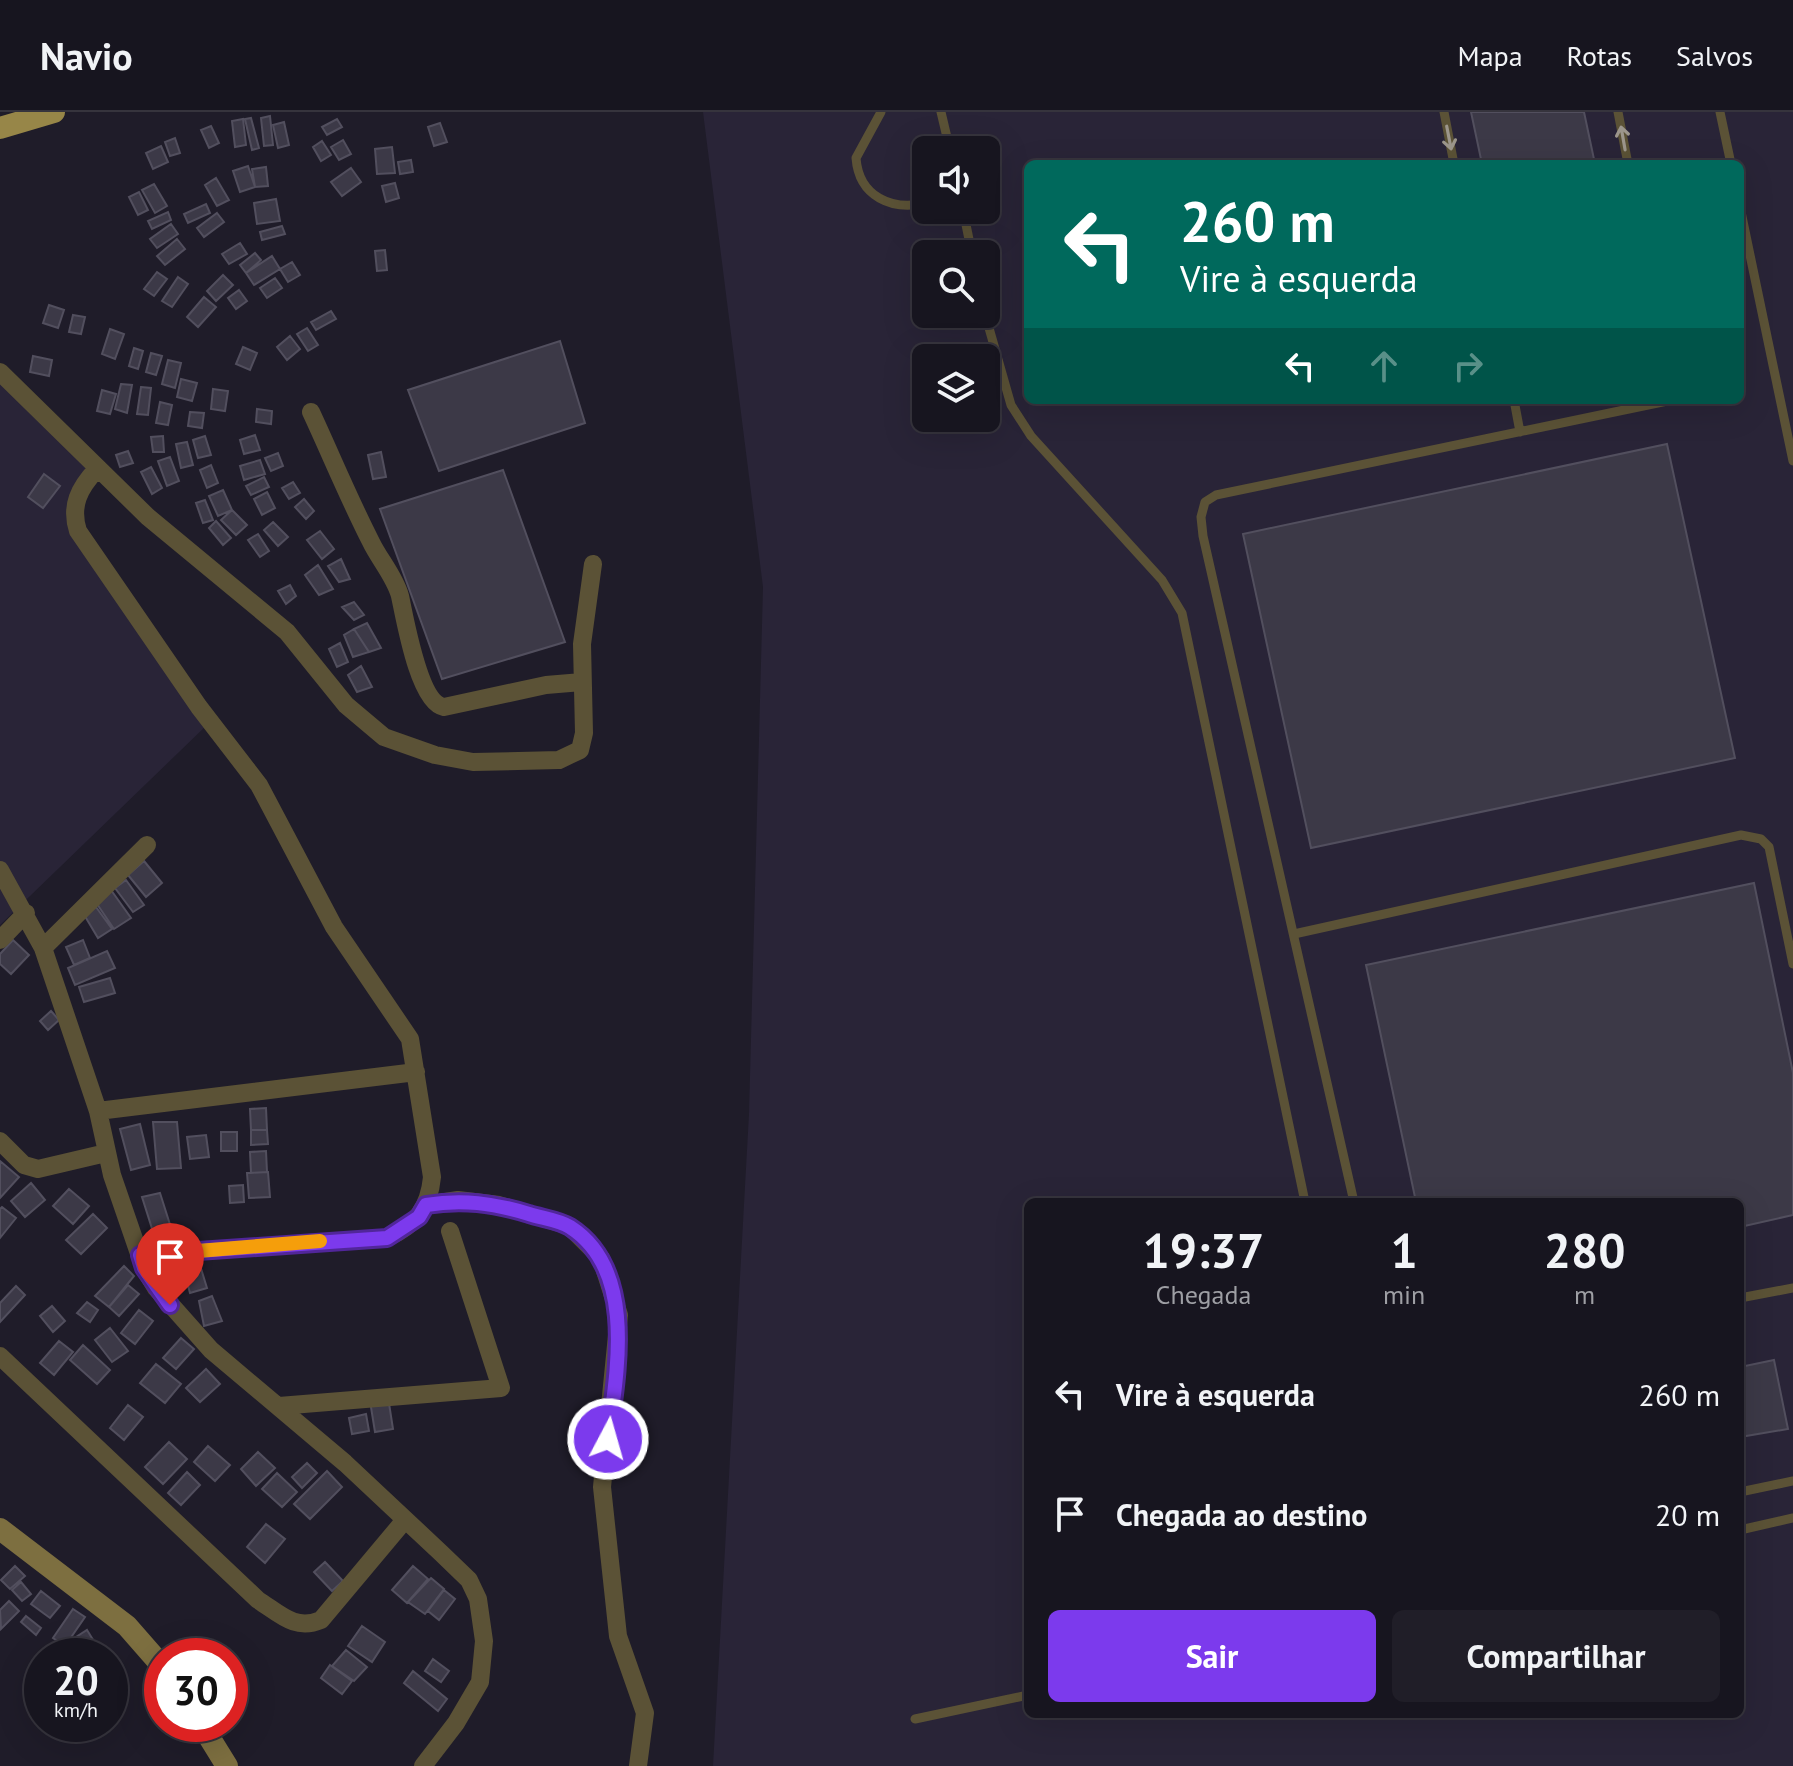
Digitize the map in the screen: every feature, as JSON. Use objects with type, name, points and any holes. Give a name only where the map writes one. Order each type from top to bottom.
[{"type":"main road","points":[[0,128],[54,112]]},
{"type":"main road","points":[[0,1529],[127,1626],[144,1645]]},
{"type":"main road","points":[[212,1742],[227,1766]]},
{"type":"street","points":[[0,372],[167,534],[287,632],[358,718],[397,744],[473,762],[566,758],[583,745],[582,644],[593,564]]},
{"type":"street","points":[[311,412],[370,540],[397,587],[412,650],[426,689],[436,704],[444,707],[546,685],[582,682]]},
{"type":"street","points":[[97,469],[81,489],[74,508],[82,539],[199,707],[259,785],[321,905],[410,1039],[432,1177],[426,1205],[419,1217],[387,1238],[140,1255]]},
{"type":"street","points":[[43,948],[147,845]]},
{"type":"street","points":[[0,870],[43,948],[98,1111],[106,1153],[140,1255],[156,1288],[185,1324],[225,1363],[279,1406],[469,1580],[484,1619],[484,1652],[477,1689],[423,1766]]},
{"type":"street","points":[[0,940],[26,913]]},
{"type":"street","points":[[98,1111],[416,1072]]},
{"type":"street","points":[[0,1141],[24,1165],[38,1169],[106,1153]]},
{"type":"street","points":[[426,1205],[458,1200],[499,1205],[527,1213],[569,1226],[601,1258],[619,1315],[602,1487],[618,1636],[645,1713],[638,1766]]},
{"type":"street","points":[[279,1406],[501,1388],[450,1231]]},
{"type":"street","points":[[0,1356],[258,1600],[294,1624],[321,1620],[404,1521]]},
{"type":"lane","points":[[881,112],[856,158],[860,177],[879,200],[891,205],[912,204]]},
{"type":"lane","points":[[941,112],[947,136]]},
{"type":"lane","points":[[1444,112],[1453,160]]},
{"type":"lane","points":[[1618,112],[1627,160]]},
{"type":"lane","points":[[1720,112],[1730,160]]},
{"type":"lane","points":[[1744,226],[1793,461]]},
{"type":"lane","points":[[989,328],[1011,405],[1031,436],[1162,580],[1182,613],[1304,1198]]},
{"type":"lane","points":[[1515,404],[1520,432]]},
{"type":"lane","points":[[1353,1198],[1203,536],[1201,517],[1205,502],[1216,495],[1653,404]]},
{"type":"lane","points":[[1294,934],[1741,835],[1761,839],[1769,847],[1793,964]]},
{"type":"lane","points":[[1744,1297],[1793,1288]]},
{"type":"lane","points":[[1744,1491],[1793,1481]]},
{"type":"lane","points":[[1744,1529],[1793,1518]]},
{"type":"lane","points":[[915,1719],[1024,1696]]},
{"type":"shaded area","points":[[703,112],[1793,112],[1793,1766],[713,1766],[749,1114],[763,587]]},
{"type":"shaded area","points":[[0,368],[93,462],[75,509],[208,724],[0,925]]},
{"type":"building","points":[[1471,112],[1584,112],[1594,160],[1481,160]]},
{"type":"building","points":[[270,116],[273,145],[264,146],[261,118]]},
{"type":"building","points":[[251,118],[259,148],[252,150],[245,119]]},
{"type":"building","points":[[243,119],[246,145],[235,147],[232,121]]},
{"type":"building","points":[[337,119],[342,127],[327,135],[322,127]]},
{"type":"building","points":[[284,122],[289,145],[278,148],[273,125]]},
{"type":"building","points":[[440,123],[447,142],[434,146],[428,127]]},
{"type":"building","points":[[211,126],[219,143],[209,148],[201,130]]},
{"type":"building","points":[[175,138],[180,153],[170,156],[165,142]]},
{"type":"building","points":[[343,140],[351,154],[339,160],[331,147]]},
{"type":"building","points":[[322,141],[331,155],[321,161],[313,147]]},
{"type":"building","points":[[161,146],[168,162],[153,169],[146,153]]},
{"type":"building","points":[[392,147],[395,173],[377,174],[375,149]]},
{"type":"building","points":[[411,160],[413,172],[400,174],[398,162]]},
{"type":"building","points":[[248,166],[255,187],[240,192],[233,171]]},
{"type":"building","points":[[266,167],[268,186],[255,187],[252,169]]},
{"type":"building","points":[[351,168],[361,182],[342,196],[331,182]]},
{"type":"building","points":[[216,178],[229,200],[217,206],[205,185]]},
{"type":"building","points":[[395,183],[399,198],[386,202],[382,186]]},
{"type":"building","points":[[154,184],[167,206],[155,213],[142,190]]},
{"type":"building","points":[[139,192],[148,210],[138,215],[129,197]]},
{"type":"building","points":[[276,199],[280,221],[257,224],[254,203]]},
{"type":"building","points":[[206,204],[210,213],[188,223],[184,214]]},
{"type":"building","points":[[168,212],[171,220],[152,229],[148,221]]},
{"type":"building","points":[[217,213],[224,222],[204,237],[197,228]]},
{"type":"building","points":[[171,224],[178,234],[157,248],[150,239]]},
{"type":"building","points":[[282,226],[285,234],[262,240],[260,232]]},
{"type":"building","points":[[177,239],[185,249],[165,265],[157,256]]},
{"type":"building","points":[[240,243],[247,254],[229,264],[222,254]]},
{"type":"building","points":[[385,250],[387,270],[377,271],[375,251]]},
{"type":"building","points":[[255,253],[261,260],[246,273],[240,265]]},
{"type":"building","points":[[272,256],[280,269],[254,285],[246,273]]},
{"type":"building","points":[[292,262],[300,275],[288,282],[280,269]]},
{"type":"building","points":[[157,272],[167,279],[154,296],[144,289]]},
{"type":"building","points":[[223,275],[233,285],[216,301],[207,291]]},
{"type":"building","points":[[178,277],[188,284],[172,307],[162,301]]},
{"type":"building","points":[[275,278],[282,288],[267,298],[260,288]]},
{"type":"building","points":[[239,290],[247,301],[236,309],[228,298]]},
{"type":"building","points":[[204,297],[216,307],[198,327],[187,317]]},
{"type":"building","points":[[49,305],[64,310],[58,328],[43,323]]},
{"type":"building","points":[[331,311],[336,319],[316,330],[311,322]]},
{"type":"building","points":[[73,315],[85,317],[81,334],[69,332]]},
{"type":"building","points":[[307,328],[318,345],[308,351],[297,334]]},
{"type":"building","points":[[110,329],[124,334],[115,359],[102,354]]},
{"type":"building","points":[[290,336],[300,349],[287,360],[277,347]]},
{"type":"building","points":[[560,341],[585,423],[439,471],[408,390]]},
{"type":"building","points":[[243,347],[257,353],[250,370],[236,364]]},
{"type":"building","points":[[134,348],[143,351],[138,369],[129,366]]},
{"type":"building","points":[[151,353],[162,356],[156,375],[146,372]]},
{"type":"building","points":[[33,356],[52,360],[49,376],[30,372]]},
{"type":"building","points":[[168,360],[181,363],[175,388],[162,384]]},
{"type":"building","points":[[181,379],[197,383],[192,401],[177,397]]},
{"type":"building","points":[[121,384],[132,385],[127,413],[115,409]]},
{"type":"building","points":[[141,387],[151,388],[148,415],[137,414]]},
{"type":"building","points":[[213,389],[228,391],[225,411],[211,409]]},
{"type":"building","points":[[102,390],[116,394],[110,414],[97,411]]},
{"type":"building","points":[[160,402],[172,405],[168,425],[156,423]]},
{"type":"building","points":[[257,409],[272,411],[271,424],[256,422]]},
{"type":"building","points":[[190,412],[204,413],[202,428],[188,426]]},
{"type":"building","points":[[255,435],[260,450],[244,454],[240,440]]},
{"type":"building","points":[[163,436],[164,452],[153,452],[151,437]]},
{"type":"building","points":[[205,436],[211,455],[198,458],[193,440]]},
{"type":"building","points":[[187,442],[193,465],[181,468],[176,444]]},
{"type":"building","points":[[1667,444],[1735,758],[1311,848],[1243,534]]},
{"type":"building","points":[[128,451],[133,463],[120,467],[116,455]]},
{"type":"building","points":[[381,452],[386,477],[373,479],[368,455]]},
{"type":"building","points":[[278,453],[283,466],[271,471],[265,458]]},
{"type":"building","points":[[170,457],[179,481],[167,486],[158,461]]},
{"type":"building","points":[[260,460],[265,474],[244,480],[240,466]]},
{"type":"building","points":[[211,465],[218,483],[207,488],[200,470]]},
{"type":"building","points":[[151,467],[162,488],[152,494],[141,472]]},
{"type":"building","points":[[503,470],[565,642],[442,679],[380,509]]},
{"type":"building","points":[[44,474],[60,486],[43,508],[28,497]]},
{"type":"building","points":[[264,477],[269,487],[251,495],[246,486]]},
{"type":"building","points":[[293,482],[300,493],[289,499],[282,488]]},
{"type":"building","points":[[223,490],[232,510],[218,516],[209,496]]},
{"type":"building","points":[[267,492],[275,508],[262,515],[254,499]]},
{"type":"building","points":[[304,499],[314,511],[306,519],[295,507]]},
{"type":"building","points":[[205,500],[213,520],[203,523],[196,503]]},
{"type":"building","points":[[232,510],[247,525],[236,535],[221,520]]},
{"type":"building","points":[[216,521],[231,538],[223,545],[209,528]]},
{"type":"building","points":[[273,522],[288,537],[278,546],[264,530]]},
{"type":"building","points":[[320,531],[334,549],[322,559],[307,540]]},
{"type":"building","points":[[258,534],[269,551],[260,557],[248,540]]},
{"type":"building","points":[[341,559],[350,579],[339,582],[328,566]]},
{"type":"building","points":[[318,565],[333,589],[319,595],[305,575]]},
{"type":"building","points":[[290,585],[296,596],[286,604],[278,591]]},
{"type":"building","points":[[354,602],[364,615],[354,620],[342,607]]},
{"type":"building","points":[[367,623],[381,648],[369,652],[354,629]]},
{"type":"building","points":[[354,629],[369,652],[353,657],[344,635]]},
{"type":"building","points":[[340,643],[348,662],[337,667],[329,649]]},
{"type":"building","points":[[361,666],[372,687],[357,692],[348,675]]},
{"type":"building","points":[[144,861],[162,883],[146,897],[128,875]]},
{"type":"building","points":[[126,880],[144,905],[133,912],[115,888]]},
{"type":"building","points":[[1754,883],[1793,1073],[1793,1215],[1744,1226],[1744,1198],[1415,1198],[1366,965]]},
{"type":"building","points":[[111,890],[131,918],[114,929],[95,901]]},
{"type":"building","points":[[96,907],[112,929],[98,938],[83,913]]},
{"type":"building","points":[[13,940],[29,955],[11,974],[0,964],[0,954]]},
{"type":"building","points":[[83,940],[90,958],[74,965],[66,947]]},
{"type":"building","points":[[107,951],[115,968],[75,985],[68,968]]},
{"type":"building","points":[[110,978],[115,993],[84,1002],[79,987]]},
{"type":"building","points":[[51,1011],[59,1020],[48,1030],[40,1021]]},
{"type":"building","points":[[266,1108],[267,1130],[251,1130],[250,1109]]},
{"type":"building","points":[[153,1122],[177,1122],[181,1168],[157,1169]]},
{"type":"building","points":[[140,1124],[150,1165],[131,1170],[120,1129]]},
{"type":"building","points":[[251,1130],[267,1130],[268,1144],[251,1145]]},
{"type":"building","points":[[221,1132],[237,1132],[237,1151],[221,1151]]},
{"type":"building","points":[[206,1135],[209,1157],[190,1159],[187,1137]]},
{"type":"building","points":[[266,1151],[267,1172],[251,1173],[250,1152]]},
{"type":"building","points":[[0,1161],[19,1177],[0,1198]]},
{"type":"building","points":[[268,1172],[270,1197],[249,1198],[247,1173]]},
{"type":"building","points":[[31,1183],[45,1200],[25,1217],[11,1201]]},
{"type":"building","points":[[243,1185],[244,1202],[230,1203],[229,1186]]},
{"type":"building","points":[[69,1189],[89,1206],[73,1224],[53,1206]]},
{"type":"building","points":[[160,1193],[173,1234],[155,1238],[142,1197]]},
{"type":"building","points":[[2,1207],[16,1218],[0,1238],[0,1209]]},
{"type":"building","points":[[93,1214],[107,1228],[81,1254],[66,1240]]},
{"type":"building","points":[[199,1262],[207,1288],[190,1293],[183,1267]]},
{"type":"building","points":[[124,1266],[134,1276],[109,1307],[95,1296]]},
{"type":"building","points":[[128,1285],[139,1294],[119,1316],[109,1307]]},
{"type":"building","points":[[16,1286],[25,1295],[0,1322],[0,1303]]},
{"type":"building","points":[[212,1296],[222,1321],[204,1326],[199,1301]]},
{"type":"building","points":[[87,1302],[98,1310],[90,1322],[77,1313]]},
{"type":"building","points":[[52,1306],[65,1321],[53,1332],[40,1316]]},
{"type":"building","points":[[139,1310],[153,1321],[135,1344],[121,1333]]},
{"type":"building","points":[[110,1328],[128,1351],[112,1362],[95,1340]]},
{"type":"building","points":[[181,1338],[194,1349],[176,1369],[163,1358]]},
{"type":"building","points":[[59,1341],[73,1352],[54,1375],[40,1363]]},
{"type":"building","points":[[83,1345],[110,1370],[97,1384],[70,1360]]},
{"type":"building","points":[[1774,1360],[1788,1429],[1744,1436],[1744,1366]]},
{"type":"building","points":[[156,1364],[181,1384],[165,1403],[140,1383]]},
{"type":"building","points":[[206,1369],[220,1384],[200,1402],[186,1388]]},
{"type":"building","points":[[388,1397],[393,1429],[375,1432],[370,1401]]},
{"type":"building","points":[[128,1405],[143,1417],[124,1440],[110,1428]]},
{"type":"building","points":[[366,1414],[369,1431],[352,1434],[349,1418]]},
{"type":"building","points":[[169,1442],[187,1459],[163,1484],[145,1467]]},
{"type":"building","points":[[208,1446],[230,1465],[215,1481],[194,1462]]},
{"type":"building","points":[[258,1452],[275,1468],[256,1486],[241,1469]]},
{"type":"building","points":[[307,1463],[317,1473],[302,1488],[292,1477]]},
{"type":"building","points":[[327,1471],[342,1487],[310,1519],[294,1504]]},
{"type":"building","points":[[187,1472],[200,1485],[181,1505],[168,1493]]},
{"type":"building","points":[[277,1473],[297,1492],[282,1507],[262,1489]]},
{"type":"building","points":[[266,1524],[285,1539],[265,1563],[247,1547]]},
{"type":"building","points":[[325,1562],[343,1581],[332,1591],[314,1572]]},
{"type":"building","points":[[15,1566],[25,1576],[10,1589],[1,1580]]},
{"type":"building","points":[[413,1566],[428,1579],[407,1603],[392,1590]]},
{"type":"building","points":[[431,1578],[444,1589],[425,1614],[408,1602]]},
{"type":"building","points":[[21,1582],[31,1594],[22,1601],[12,1590]]},
{"type":"building","points":[[444,1590],[455,1599],[439,1620],[428,1611]]},
{"type":"building","points":[[41,1591],[60,1606],[50,1618],[31,1604]]},
{"type":"building","points":[[9,1601],[19,1611],[1,1629],[0,1610]]},
{"type":"building","points":[[73,1609],[85,1617],[71,1638],[53,1638]]},
{"type":"building","points":[[26,1616],[41,1628],[36,1635],[21,1622]]},
{"type":"building","points":[[362,1626],[385,1642],[372,1662],[348,1646]]},
{"type":"building","points":[[87,1630],[92,1638],[77,1638]]},
{"type":"building","points":[[346,1650],[367,1667],[354,1681],[332,1666]]},
{"type":"building","points":[[433,1659],[449,1671],[441,1682],[425,1671]]},
{"type":"building","points":[[330,1665],[352,1681],[342,1694],[321,1678]]},
{"type":"building","points":[[413,1671],[447,1699],[438,1711],[404,1683]]},
{"type":"slow traffic","points":[[173,1253],[320,1241]]},
{"type":"route","points":[[170,1305],[144,1268],[140,1255],[387,1238],[404,1231],[419,1217],[426,1205],[458,1200],[499,1205],[569,1226],[601,1258],[619,1315],[608,1439]]}]
